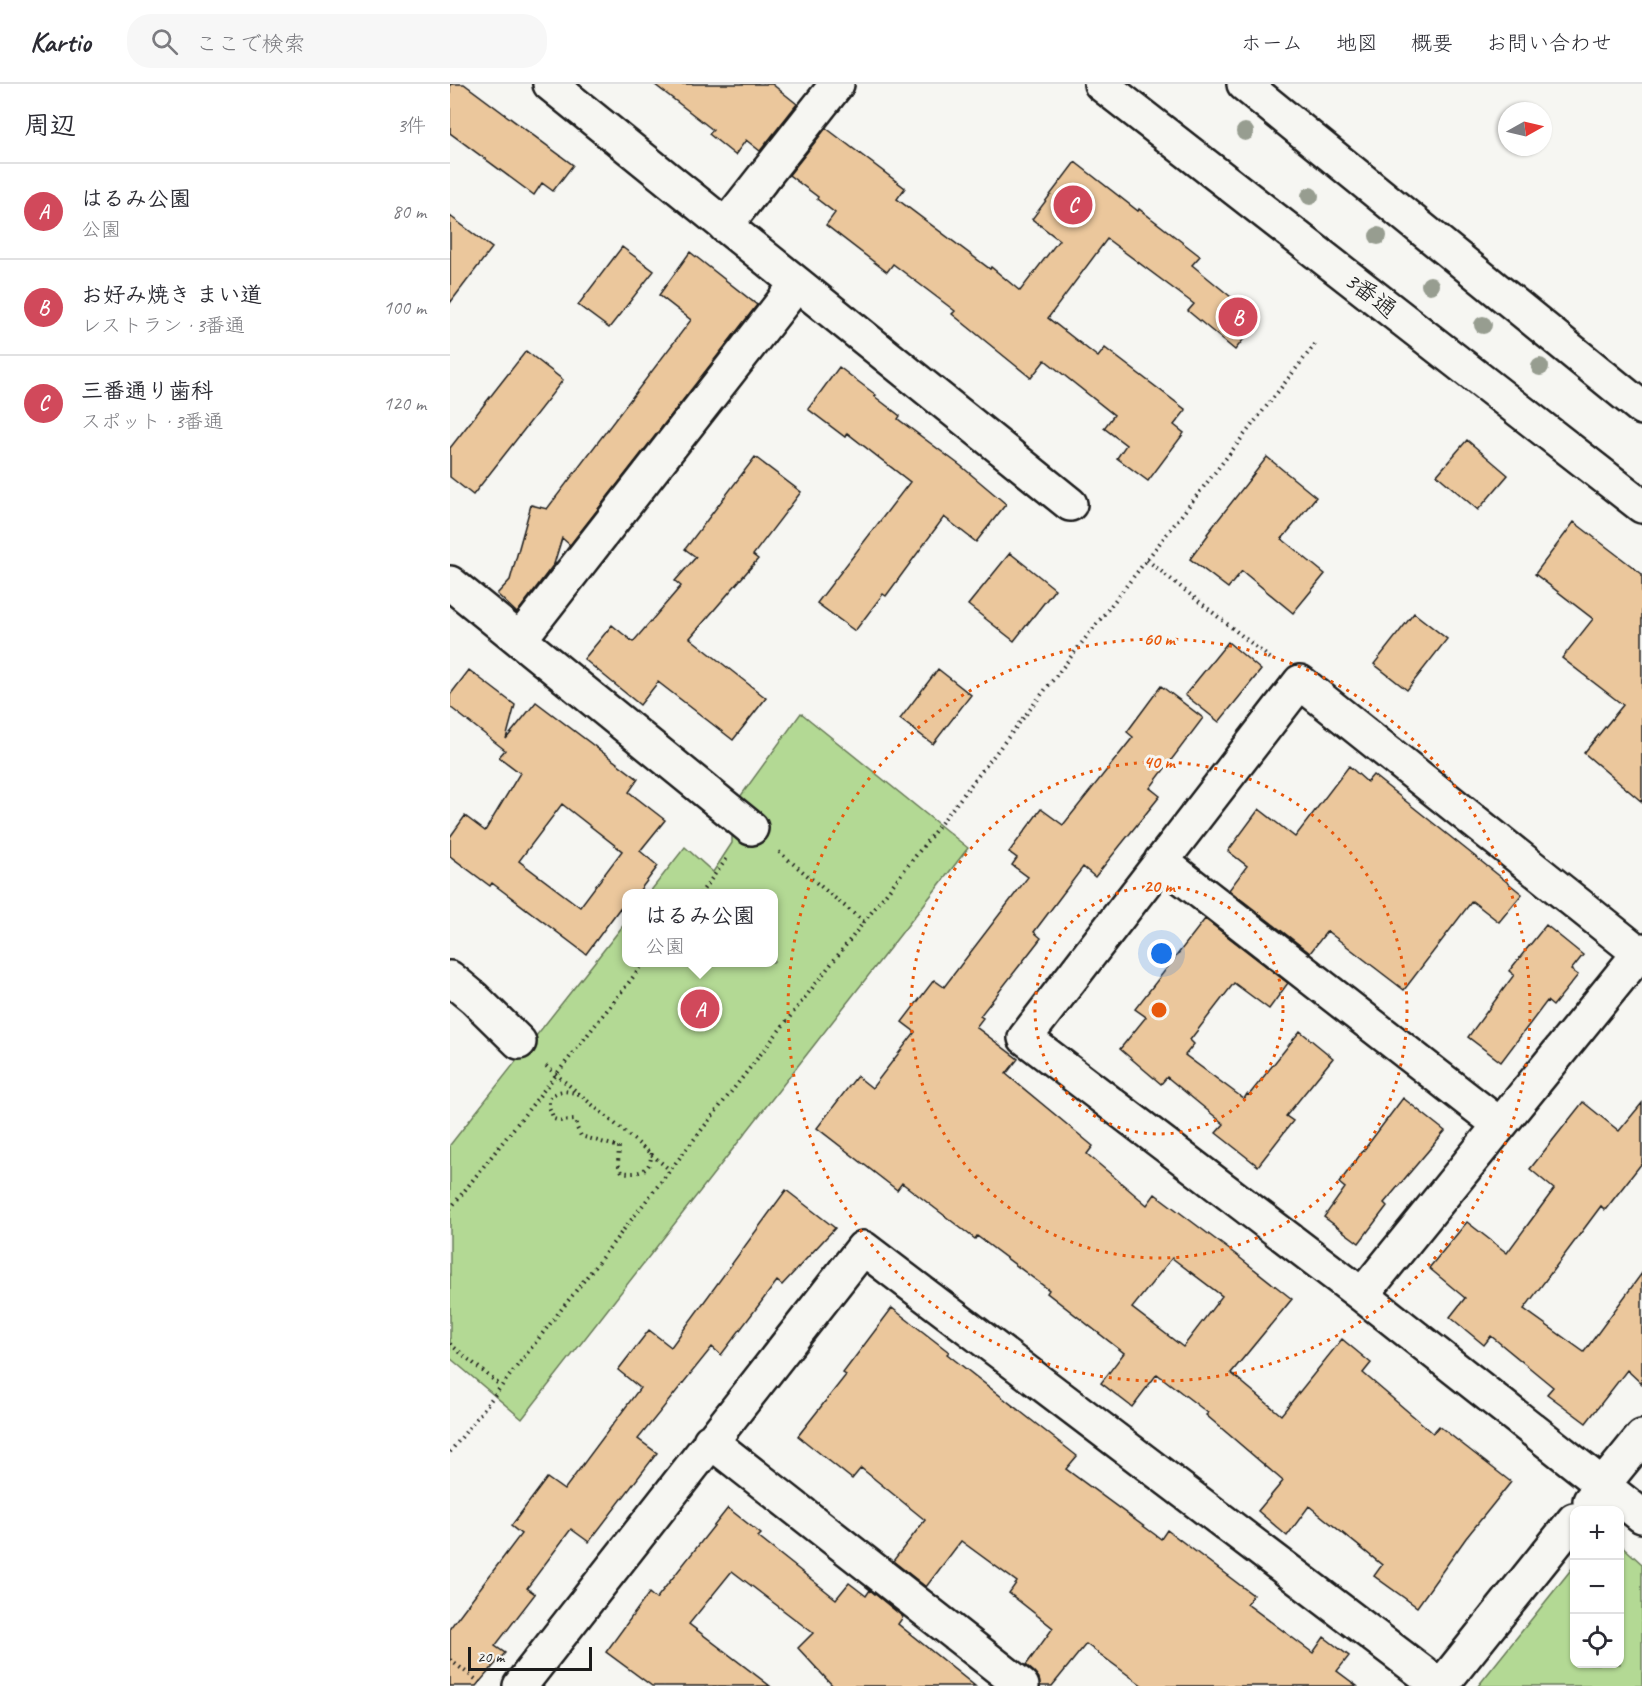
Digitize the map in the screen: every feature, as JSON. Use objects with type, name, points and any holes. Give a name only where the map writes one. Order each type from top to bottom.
[{"type":"street","points":[[549,84],[1070,504]]},
{"type":"street","points":[[725,226],[837,84]]},
{"type":"street","name":"3番通","points":[[1101,84],[1642,506]]},
{"type":"street","points":[[1244,84],[1642,408]]},
{"type":"street","points":[[520,639],[798,284]]},
{"type":"street","points":[[450,583],[751,828]]},
{"type":"street","points":[[1362,1295],[1641,952],[1300,682],[1025,1038],[1362,1295],[1642,1515]]},
{"type":"street","points":[[1161,861],[1500,1125]]},
{"type":"street","points":[[450,978],[519,1042]]},
{"type":"street","points":[[520,1686],[863,1248],[1440,1686],[1570,1526]]},
{"type":"street","points":[[1585,1506],[1642,1437]]},
{"type":"street","points":[[710,1441],[1022,1686]]},
{"type":"path","points":[[450,1452],[1316,343]]},
{"type":"path","points":[[1147,560],[1300,682]]},
{"type":"path","points":[[704,889],[751,828],[864,922]]},
{"type":"path","points":[[450,1209],[642,967]]},
{"type":"path","points":[[519,1042],[670,1170]]},
{"type":"path","points":[[579,1094],[566,1091],[556,1092],[549,1098],[549,1107],[554,1119],[575,1120],[576,1128],[581,1136],[619,1147],[618,1164],[622,1172],[641,1173],[648,1168],[651,1154]]},
{"type":"path","points":[[450,1344],[501,1386]]},
{"type":"path","points":[[450,1660],[485,1686]]},
{"type":"green space","points":[[801,713],[968,848],[522,1419],[450,1358],[450,1145],[622,927],[622,967],[778,967],[778,889],[652,889],[685,847],[713,872],[732,843],[732,808]]},
{"type":"green space","points":[[1624,1548],[1642,1564],[1642,1686],[1478,1686],[1570,1571],[1570,1668],[1624,1668]]},
{"type":"building","points":[[450,84],[464,84],[573,165],[553,191],[542,183],[534,195],[450,133]]},
{"type":"building","points":[[654,84],[772,84],[797,104],[760,151],[746,140],[735,155],[709,134],[713,130]]},
{"type":"building","points":[[826,128],[905,188],[897,199],[990,269],[991,267],[1020,291],[1059,240],[1032,219],[1075,162],[1200,256],[1192,265],[1259,320],[1235,350],[1188,311],[1194,304],[1107,239],[1048,318],[1098,357],[1105,348],[1186,410],[1174,425],[1184,433],[1148,481],[1117,458],[1126,445],[1104,428],[1114,415],[1045,360],[1031,378],[952,314],[955,311],[893,264],[887,272],[826,225],[835,213],[789,175]]},
{"type":"building","points":[[450,216],[492,248],[450,303]]},
{"type":"building","points":[[622,247],[654,271],[609,328],[578,305]]},
{"type":"building","points":[[690,252],[757,305],[570,545],[562,538],[554,564],[517,613],[497,594],[510,580],[531,505],[547,509],[691,320],[659,295]]},
{"type":"building","points":[[526,351],[563,380],[473,495],[450,477],[450,448]]},
{"type":"building","points":[[839,367],[900,416],[898,419],[961,466],[1006,504],[976,542],[944,517],[886,596],[883,594],[855,631],[817,603],[910,482],[847,433],[845,437],[808,409]]},
{"type":"building","points":[[1467,440],[1508,475],[1478,510],[1437,475]]},
{"type":"building","points":[[755,457],[801,492],[753,555],[758,559],[690,638],[766,698],[733,740],[658,682],[640,705],[584,659],[612,625],[633,642],[681,586],[675,581],[696,557],[685,549]]},
{"type":"building","points":[[1267,457],[1316,497],[1282,539],[1325,574],[1293,613],[1242,571],[1228,588],[1190,559]]},
{"type":"building","points":[[1574,522],[1642,574],[1642,802],[1584,753],[1623,705],[1562,658],[1593,619],[1535,574]]},
{"type":"building","points":[[1010,553],[1055,589],[1014,641],[968,605]]},
{"type":"building","points":[[1414,613],[1447,639],[1407,690],[1374,664]]},
{"type":"building","points":[[1228,642],[1261,670],[1219,722],[1185,695]]},
{"type":"building","points":[[938,669],[971,695],[933,744],[900,719]]},
{"type":"building","points":[[469,670],[515,705],[506,739],[536,702],[638,779],[629,792],[665,820],[640,851],[658,866],[641,889],[622,889],[622,910],[620,908],[586,954],[492,883],[490,886],[450,856],[450,837],[465,816],[485,831],[520,773],[499,757],[505,750],[450,707],[450,695]],"holes":[[[562,804],[622,851],[580,907],[519,861]]]},
{"type":"building","points":[[1161,686],[1203,718],[1150,788],[1160,796],[1095,877],[1083,867],[1034,932],[1041,938],[980,1016],[983,1018],[976,1027],[1018,1059],[1006,1074],[1093,1146],[1087,1154],[1147,1205],[1155,1194],[1292,1299],[1231,1373],[1281,1415],[1342,1339],[1371,1363],[1363,1373],[1433,1433],[1439,1426],[1511,1482],[1466,1538],[1417,1607],[1374,1576],[1382,1565],[1309,1506],[1287,1536],[1258,1511],[1283,1481],[1206,1415],[1208,1413],[1157,1374],[1132,1407],[1101,1383],[1124,1353],[1047,1293],[1049,1290],[977,1236],[975,1239],[902,1183],[897,1190],[817,1128],[857,1076],[872,1088],[915,1032],[902,1022],[934,980],[944,987],[1028,877],[1012,865],[1017,858],[1009,852],[1041,809],[1063,825],[1133,737],[1127,732]],"holes":[[[1172,1258],[1222,1296],[1183,1347],[1132,1308]]]},
{"type":"building","points":[[1349,766],[1367,782],[1373,775],[1522,894],[1499,922],[1472,901],[1404,990],[1327,931],[1310,953],[1229,890],[1247,866],[1228,851],[1259,809],[1295,837]]},
{"type":"building","points":[[1205,919],[1288,983],[1269,1009],[1234,983],[1190,1040],[1194,1044],[1185,1055],[1244,1099],[1300,1031],[1333,1058],[1286,1116],[1293,1121],[1258,1166],[1216,1133],[1224,1124],[1167,1077],[1161,1084],[1120,1049],[1146,1017],[1135,1009]]},
{"type":"building","points":[[1546,925],[1583,955],[1571,970],[1578,975],[1553,1006],[1547,1001],[1501,1062],[1468,1037],[1514,975],[1509,971]]},
{"type":"building","points":[[1403,1098],[1445,1131],[1384,1203],[1387,1206],[1359,1243],[1324,1217],[1345,1188],[1339,1183]]},
{"type":"building","points":[[1583,1102],[1619,1131],[1642,1103],[1642,1163],[1605,1210],[1601,1206],[1524,1309],[1584,1352],[1642,1273],[1642,1384],[1627,1370],[1586,1423],[1547,1394],[1553,1387],[1491,1336],[1484,1345],[1450,1317],[1465,1298],[1429,1268],[1467,1222],[1507,1253],[1554,1189],[1530,1169]]},
{"type":"building","points":[[786,1190],[835,1228],[782,1285],[777,1281],[721,1355],[712,1347],[638,1439],[657,1453],[589,1542],[571,1529],[527,1588],[535,1594],[495,1646],[505,1653],[476,1686],[450,1686],[450,1628],[521,1534],[511,1526],[547,1478],[564,1490],[640,1388],[618,1370],[649,1330],[671,1347]]},
{"type":"building","points":[[892,1308],[1077,1456],[1066,1469],[1161,1539],[1167,1530],[1253,1595],[1247,1604],[1313,1653],[1324,1637],[1349,1656],[1337,1671],[1357,1686],[1143,1686],[1086,1644],[1052,1686],[1040,1686],[1039,1678],[1026,1665],[1053,1628],[1009,1593],[1017,1582],[961,1541],[926,1587],[893,1561],[925,1520],[861,1468],[852,1479],[798,1436],[846,1375],[843,1373]]},
{"type":"building","points":[[728,1508],[761,1534],[758,1537],[836,1599],[849,1583],[866,1596],[870,1590],[903,1617],[898,1624],[975,1686],[833,1686],[798,1648],[813,1633],[732,1571],[689,1624],[770,1686],[652,1686],[606,1652],[649,1593],[656,1599]]},
{"type":"place","name":"三番通り歯科","points":[[1073,205]]},
{"type":"place","name":"お好み焼き まい道","points":[[1238,317]]},
{"type":"place","name":"はるみ公園","points":[[700,1009]]}]
